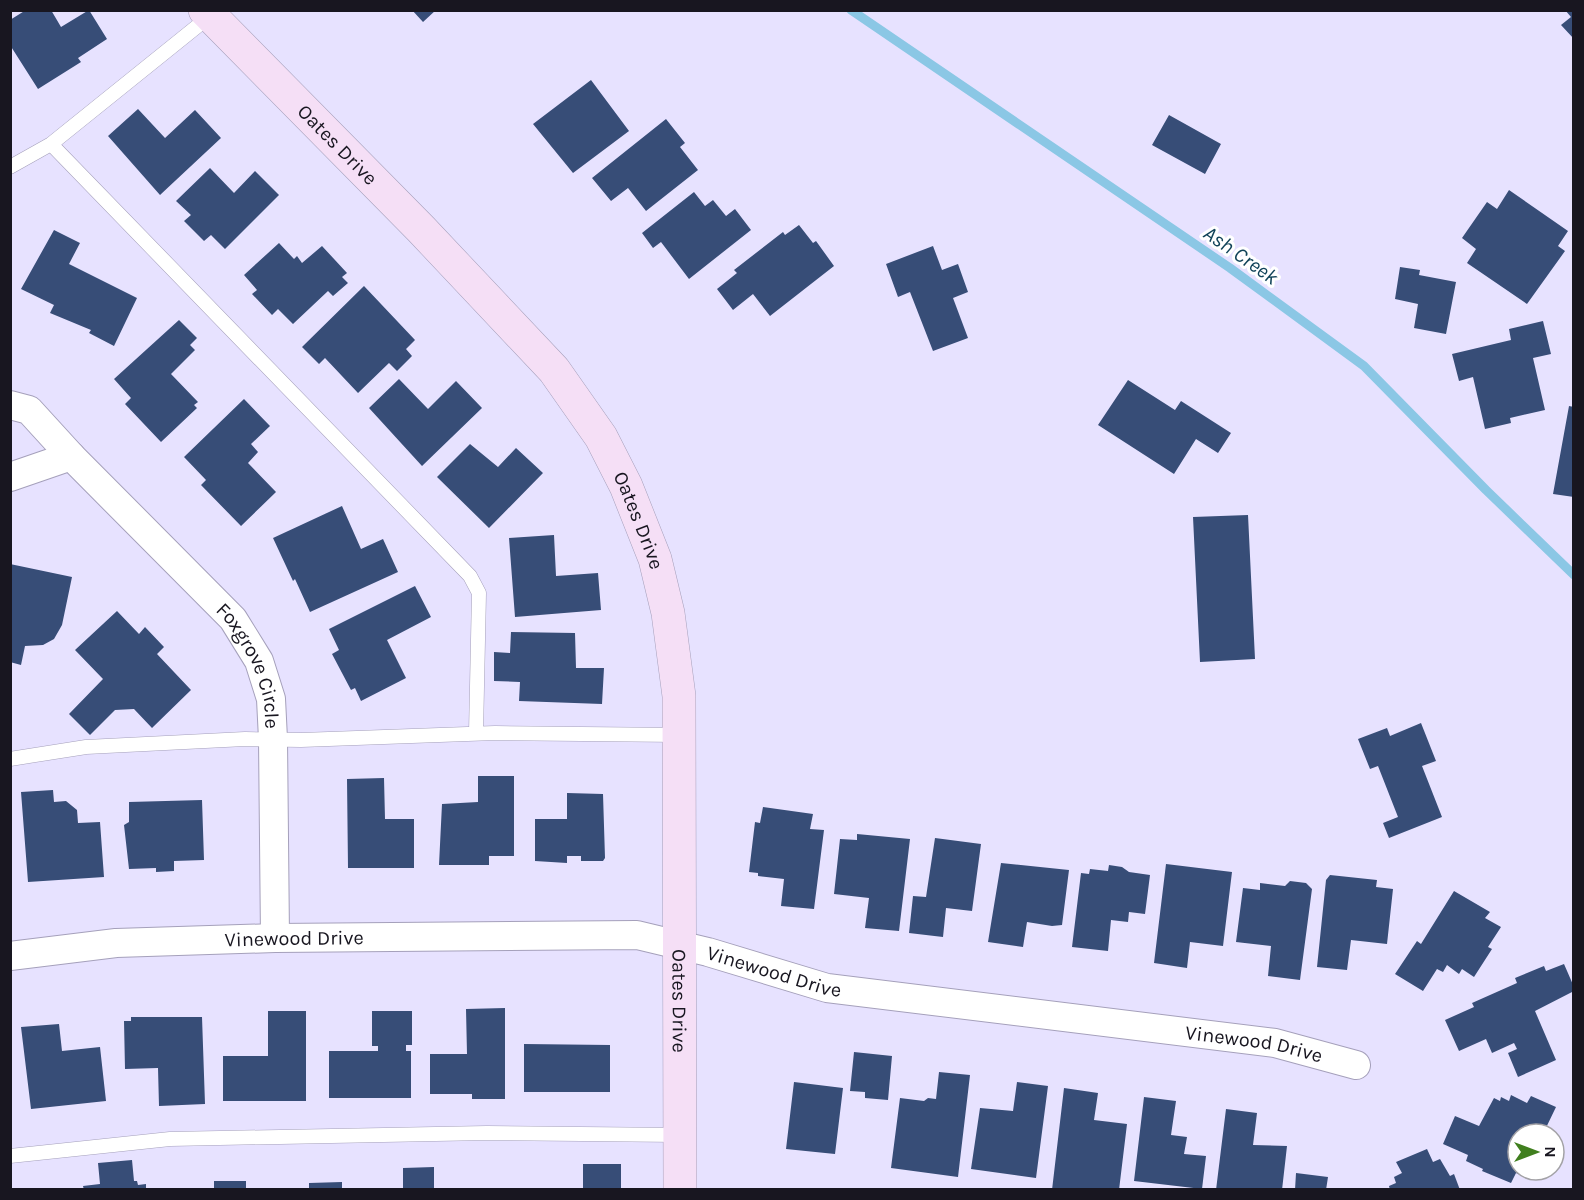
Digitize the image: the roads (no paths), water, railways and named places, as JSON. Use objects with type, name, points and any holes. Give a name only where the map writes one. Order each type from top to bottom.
[{"type":"street","name":"Oates Drive","points":[[208,13],[421,230],[554,370],[601,437],[626,486],[655,559],[668,613],[679,696],[680,1190]]},
{"type":"street","name":"Foxgrove Circle","points":[[10,405],[29,410],[71,456],[233,619],[259,661],[271,699],[275,938]]},
{"type":"street","points":[[10,477],[71,456]]},
{"type":"street","name":"Vinewood Drive","points":[[10,956],[116,943],[275,938],[637,935],[680,944],[827,988],[1275,1044],[1356,1065]]},
{"type":"lane","points":[[10,167],[51,144],[208,13]]},
{"type":"lane","points":[[51,144],[470,576],[480,593],[476,733]]},
{"type":"lane","points":[[10,759],[86,747],[245,739],[300,740],[476,733],[680,735]]},
{"type":"lane","points":[[10,1156],[170,1139],[487,1133],[681,1135]]},
{"type":"waterway","name":"Ash Creek","points":[[851,10],[1230,268],[1364,366],[1486,490],[1574,575]]}]
